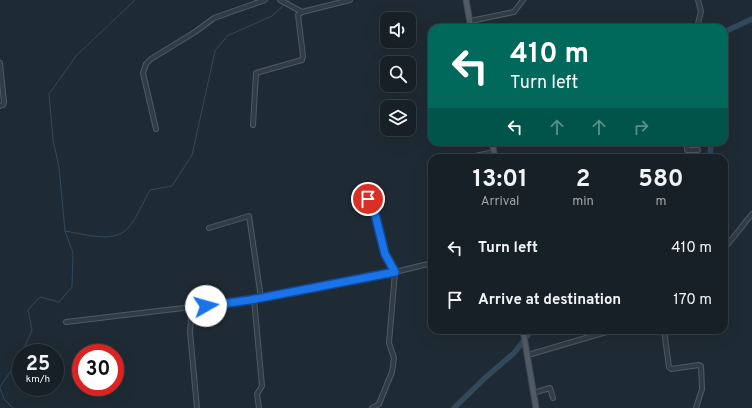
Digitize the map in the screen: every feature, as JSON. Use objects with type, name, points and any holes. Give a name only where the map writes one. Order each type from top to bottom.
[{"type":"main road","points":[[466,0],[470,24]]},
{"type":"main road","points":[[493,146],[494,152]]},
{"type":"main road","points":[[524,334],[536,408]]},
{"type":"street","points":[[156,129],[143,73],[146,64],[151,59],[195,32],[214,18],[266,0]]},
{"type":"street","points":[[280,0],[302,12]]},
{"type":"street","points":[[253,125],[256,73],[302,60],[303,56],[298,15],[302,12],[350,0]]},
{"type":"street","points":[[470,21],[514,12],[524,0]]},
{"type":"street","points":[[698,0],[701,11],[698,24]]},
{"type":"street","points":[[0,63],[4,102],[3,105],[0,106]]},
{"type":"street","points":[[687,146],[687,150],[698,150]]},
{"type":"street","points":[[485,154],[494,152]]},
{"type":"street","points":[[360,198],[368,199],[372,202],[385,254],[395,272],[389,343],[394,358],[392,372],[379,404],[372,408]]},
{"type":"street","points":[[728,244],[752,214]]},
{"type":"street","points":[[209,228],[249,216],[261,298]]},
{"type":"street","points":[[66,322],[192,308],[261,298],[395,272],[428,264]]},
{"type":"street","points":[[254,299],[262,386],[257,394],[259,408]]},
{"type":"street","points":[[192,308],[190,332],[197,408]]},
{"type":"street","points":[[528,355],[599,334]]},
{"type":"street","points":[[665,334],[669,367],[671,369],[699,364],[701,366],[702,389],[696,408]]},
{"type":"street","points":[[533,393],[550,388],[553,398]]},
{"type":"waterway","points":[[26,344],[32,330],[28,310],[40,297],[59,302],[72,287],[73,253],[65,231],[59,167],[53,140],[49,94],[76,56],[135,0]]},
{"type":"waterway","points":[[65,231],[98,237],[115,236],[128,228],[150,190],[172,186],[192,155],[215,51],[227,36],[272,16],[284,5]]},
{"type":"waterway","points":[[728,30],[752,19]]},
{"type":"waterway","points":[[710,154],[711,146]]},
{"type":"waterway","points":[[454,408],[486,377],[514,353],[529,334]]},
{"type":"waterway","points":[[0,387],[12,369]]},
{"type":"waterway","points":[[0,388],[4,399],[13,408]]},
{"type":"route","points":[[206,306],[250,300],[395,272],[385,254],[372,202],[368,199]]}]
